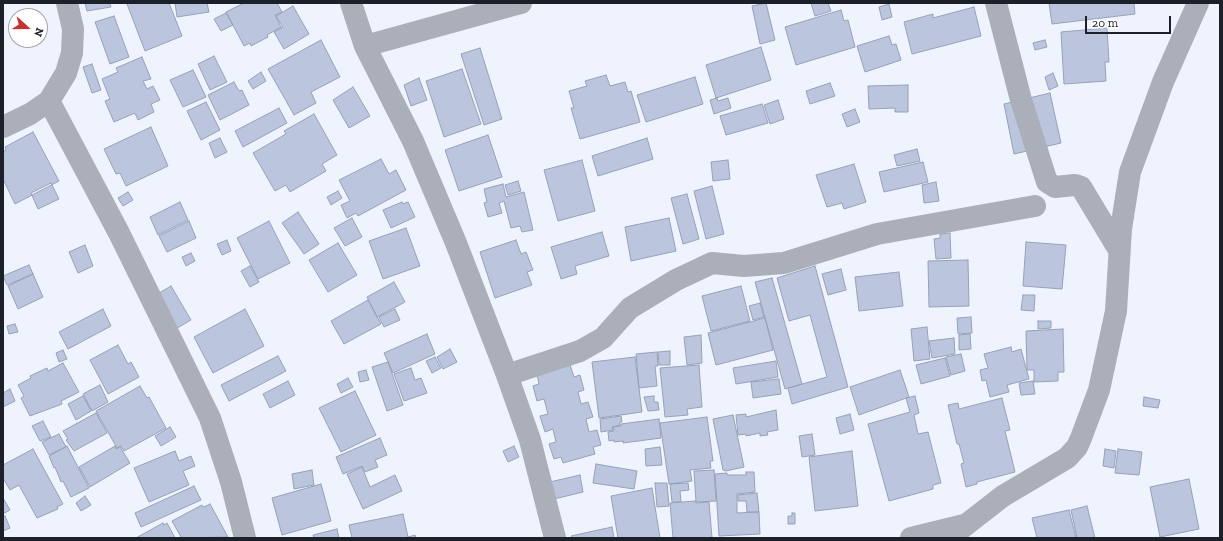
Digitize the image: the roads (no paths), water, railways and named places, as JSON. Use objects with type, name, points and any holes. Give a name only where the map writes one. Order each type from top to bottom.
[{"type":"street","points":[[3,127],[30,114],[50,101],[66,73],[72,54],[73,28],[67,3]]},
{"type":"street","points":[[351,3],[365,46],[413,141],[456,243],[507,375],[528,434],[555,538]]},
{"type":"street","points":[[365,46],[521,3]]},
{"type":"street","points":[[996,3],[1021,100],[1047,182],[1055,187],[1075,185],[1081,187],[1120,250]]},
{"type":"street","points":[[911,538],[958,531],[1003,496],[1067,458],[1077,447],[1099,390],[1116,311],[1121,229],[1130,172],[1163,82],[1198,3]]},
{"type":"street","points":[[50,101],[119,233],[210,418],[231,482],[244,538]]},
{"type":"street","points":[[507,375],[580,351],[603,338],[630,308],[676,280],[712,263],[744,266],[784,262],[877,234],[1035,206]]}]
